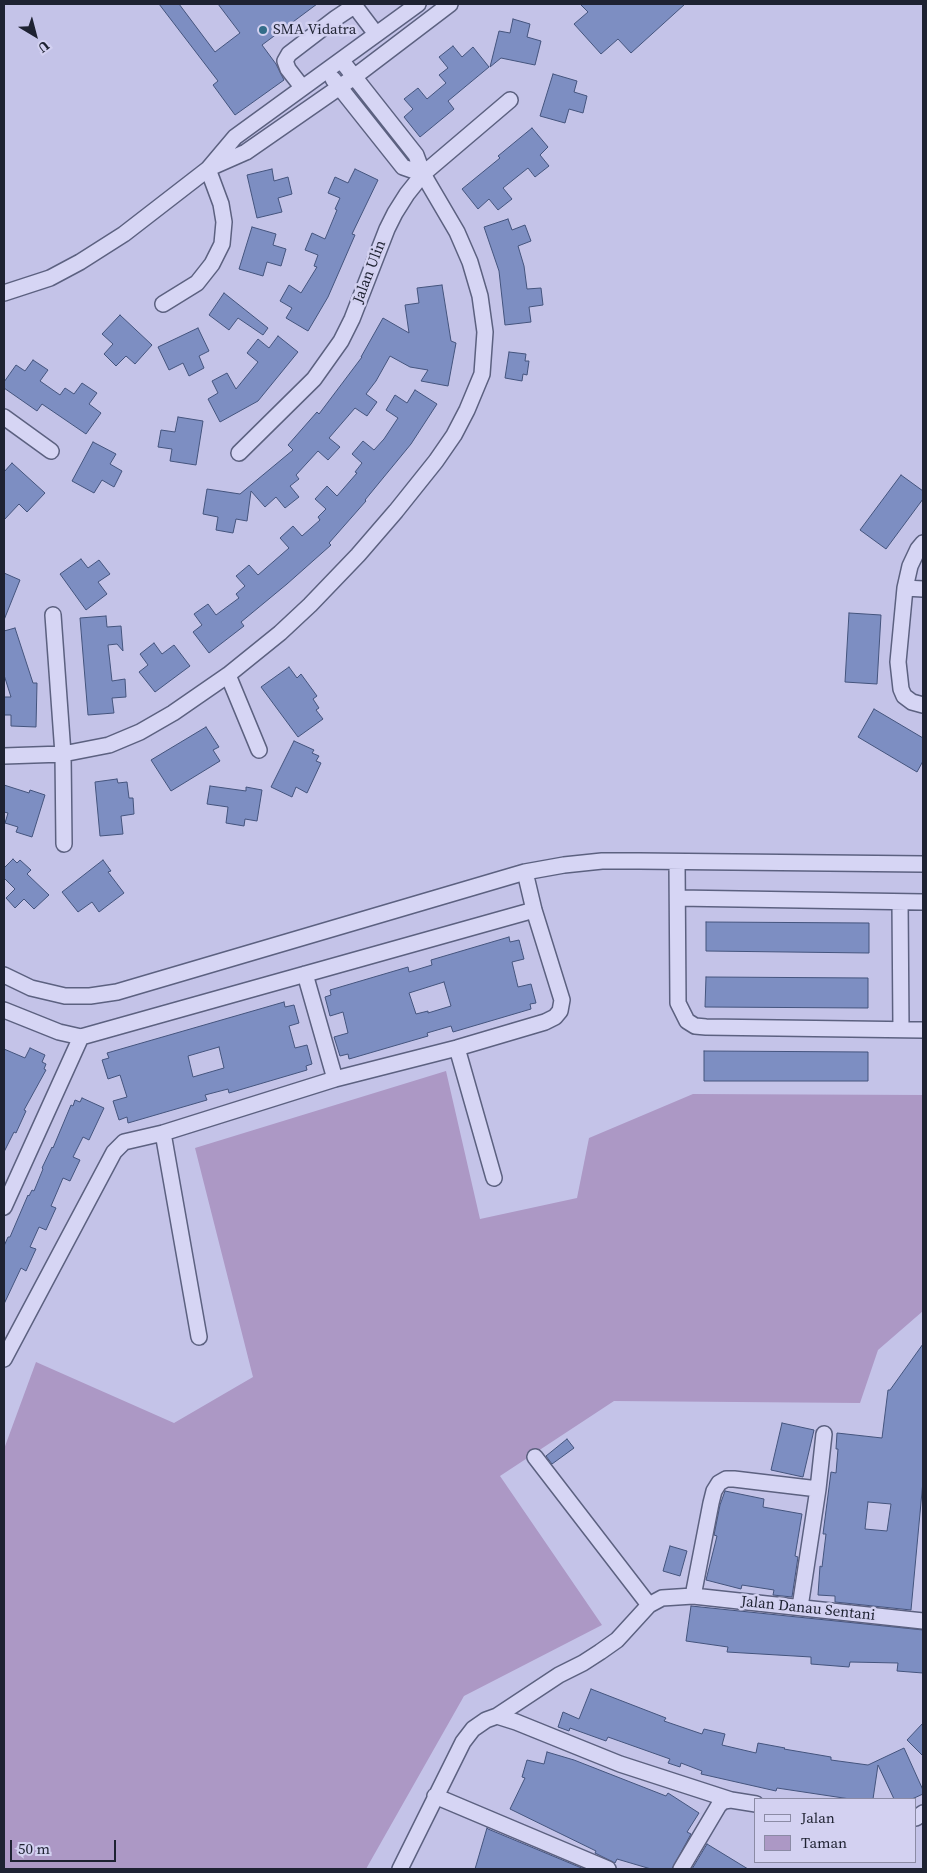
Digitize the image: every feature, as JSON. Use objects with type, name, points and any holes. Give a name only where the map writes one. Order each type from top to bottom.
[{"type":"street","points":[[4,292],[50,278],[80,262],[124,234],[208,169],[234,137],[418,4]]},
{"type":"street","points":[[208,169],[246,152],[354,77],[450,4]]},
{"type":"street","points":[[302,87],[288,69],[285,61],[289,54],[336,18],[351,8],[357,9],[376,34]]},
{"type":"street","points":[[4,756],[63,754],[108,745],[140,732],[173,713],[228,675],[280,633],[358,555],[396,511],[454,435],[467,410],[482,374],[485,332],[480,296],[470,262],[457,232],[423,174],[416,155],[341,60]]},
{"type":"street","points":[[326,70],[403,167],[423,174]]},
{"type":"street","name":"Jalan Ulin","points":[[239,454],[314,379],[332,354],[352,319],[394,213],[423,174],[510,100]]},
{"type":"street","points":[[162,304],[197,283],[212,264],[222,244],[224,222],[221,204],[208,169]]},
{"type":"street","points":[[4,417],[51,451]]},
{"type":"street","points":[[923,543],[910,566],[905,588],[898,662],[901,689],[904,696],[912,702],[923,705]]},
{"type":"street","points":[[905,588],[923,589]]},
{"type":"street","points":[[54,614],[63,754],[64,844]]},
{"type":"street","points":[[228,675],[259,750]]},
{"type":"street","points":[[4,975],[31,988],[65,996],[90,996],[117,992],[526,872],[564,865],[602,861],[923,864]]},
{"type":"street","points":[[677,862],[678,1003],[687,1021],[695,1026],[706,1028],[923,1030]]},
{"type":"street","points":[[4,1359],[114,1152],[124,1142],[163,1133],[335,1079],[457,1048],[545,1022],[555,1017],[560,1011],[562,1000],[534,910],[526,872]]},
{"type":"street","points":[[678,898],[923,902]]},
{"type":"street","points":[[900,902],[901,1030]]},
{"type":"street","points":[[4,1010],[59,1032],[81,1037],[534,910]]},
{"type":"street","points":[[305,974],[335,1079]]},
{"type":"street","points":[[4,1207],[81,1037]]},
{"type":"street","points":[[457,1048],[494,1178]]},
{"type":"street","points":[[163,1133],[198,1337]]},
{"type":"street","points":[[800,1607],[818,1489],[824,1434]]},
{"type":"street","points":[[400,1869],[463,1742],[473,1729],[486,1720],[497,1716],[559,1675],[583,1663],[611,1644],[649,1605],[535,1457]]},
{"type":"street","points":[[693,1596],[711,1502],[714,1491],[719,1483],[726,1479],[734,1479],[818,1489]]},
{"type":"street","name":"Jalan Danau Sentani","points":[[649,1605],[662,1598],[693,1596],[923,1618]]},
{"type":"street","points":[[497,1716],[620,1764],[731,1800],[754,1804]]},
{"type":"street","points":[[435,1796],[608,1869]]},
{"type":"street","points":[[681,1869],[719,1805],[724,1801],[731,1800]]},
{"type":"green space","points":[[446,1071],[480,1219],[577,1198],[589,1138],[693,1094],[923,1095],[923,1311],[878,1350],[860,1403],[614,1401],[500,1476],[602,1625],[464,1696],[366,1869],[4,1869],[4,1449],[36,1362],[174,1423],[253,1377],[195,1148]]},
{"type":"building","points":[[159,4],[179,4],[215,52],[240,33],[218,4],[317,4],[262,45],[276,64],[284,80],[235,115],[213,85],[218,81]]},
{"type":"building","points":[[580,4],[685,4],[631,53],[618,39],[601,54],[574,24],[588,12]]},
{"type":"building","points":[[513,19],[530,24],[527,37],[541,41],[535,65],[501,58],[490,67],[499,31],[510,33]]},
{"type":"building","points":[[453,46],[462,57],[473,47],[489,67],[448,101],[454,109],[420,137],[404,117],[413,109],[404,99],[418,88],[427,99],[446,83],[439,75],[448,68],[439,57]]},
{"type":"building","points":[[553,74],[577,81],[574,92],[587,96],[583,113],[569,109],[565,123],[540,116]]},
{"type":"building","points":[[532,128],[548,147],[540,155],[549,166],[535,177],[528,168],[503,188],[512,199],[498,210],[489,199],[478,209],[462,189],[500,158],[498,156]]},
{"type":"building","points":[[272,169],[274,181],[288,177],[292,194],[278,198],[282,212],[257,218],[247,175]]},
{"type":"building","points":[[355,169],[378,180],[352,234],[355,235],[328,297],[308,331],[286,318],[292,308],[280,301],[289,285],[301,293],[317,267],[314,266],[318,255],[305,250],[312,233],[325,239],[337,210],[335,209],[340,198],[328,193],[335,177],[348,183]]},
{"type":"building","points":[[508,219],[512,230],[525,225],[531,241],[518,246],[524,266],[527,289],[541,288],[543,305],[529,307],[531,322],[505,325],[499,271],[484,227]]},
{"type":"building","points":[[252,227],[276,234],[273,245],[286,249],[281,266],[267,262],[263,276],[239,269]]},
{"type":"building","points":[[442,285],[451,341],[456,343],[448,386],[421,381],[428,370],[410,367],[390,356],[376,381],[366,394],[377,402],[367,416],[355,408],[329,438],[340,447],[328,460],[318,451],[296,475],[299,479],[290,486],[299,497],[285,508],[276,497],[265,507],[251,491],[247,521],[236,519],[233,533],[216,530],[218,517],[203,514],[207,489],[240,494],[293,450],[288,445],[317,412],[319,414],[362,357],[383,318],[409,333],[405,305],[419,303],[417,288]]},
{"type":"building","points":[[224,293],[268,328],[263,335],[238,318],[229,330],[209,315]]},
{"type":"building","points":[[120,315],[152,345],[135,364],[126,356],[116,366],[104,354],[113,344],[102,334]]},
{"type":"building","points":[[198,328],[209,351],[199,356],[204,368],[189,376],[183,363],[169,370],[158,347]]},
{"type":"building","points":[[278,336],[298,352],[258,401],[220,422],[208,399],[218,393],[212,381],[227,373],[236,389],[258,362],[247,353],[258,339],[269,348]]},
{"type":"building","points":[[509,352],[526,354],[525,361],[529,361],[527,375],[523,374],[522,381],[505,378]]},
{"type":"building","points":[[33,360],[48,370],[40,381],[60,395],[65,388],[74,394],[82,383],[97,393],[89,404],[101,413],[86,434],[42,404],[37,411],[4,388],[4,382],[16,365],[25,371]]},
{"type":"building","points":[[415,390],[437,404],[411,444],[366,501],[329,543],[331,545],[241,622],[244,626],[209,653],[193,632],[202,625],[194,614],[208,604],[216,615],[239,598],[236,594],[245,586],[236,576],[249,565],[258,575],[289,548],[280,538],[293,526],[302,536],[320,520],[318,517],[326,509],[315,499],[327,486],[337,496],[357,473],[355,472],[362,463],[352,454],[363,441],[374,450],[398,418],[386,410],[395,395],[407,403]]},
{"type":"building","points":[[178,417],[203,421],[196,465],[170,461],[172,449],[158,447],[161,430],[175,432]]},
{"type":"building","points":[[93,442],[116,454],[110,464],[122,471],[114,487],[102,480],[94,493],[72,481]]},
{"type":"building","points":[[12,463],[45,493],[27,512],[19,504],[4,520],[4,472]]},
{"type":"building","points":[[901,475],[923,491],[923,499],[886,549],[860,530]]},
{"type":"building","points":[[81,559],[88,568],[99,560],[110,574],[98,582],[107,594],[86,610],[60,574]]},
{"type":"building","points":[[4,573],[20,580],[4,620]]},
{"type":"building","points":[[849,613],[881,615],[877,684],[845,682]]},
{"type":"building","points":[[106,616],[107,627],[121,626],[123,651],[117,644],[108,645],[112,681],[125,679],[126,697],[112,698],[114,713],[88,715],[80,618]]},
{"type":"building","points":[[15,628],[33,683],[37,683],[36,727],[11,726],[11,715],[4,715],[4,697],[11,697],[4,675],[4,631]]},
{"type":"building","points":[[154,643],[162,654],[174,645],[190,666],[155,692],[139,672],[148,665],[140,654]]},
{"type":"building","points":[[289,667],[297,678],[301,674],[317,696],[313,699],[319,708],[316,710],[323,719],[298,737],[261,687]]},
{"type":"building","points":[[874,709],[923,738],[923,761],[917,772],[858,737]]},
{"type":"building","points":[[206,727],[219,747],[213,750],[220,761],[171,791],[151,760]]},
{"type":"building","points":[[294,741],[314,750],[312,753],[319,756],[316,761],[321,763],[307,793],[296,787],[292,797],[271,787]]},
{"type":"building","points":[[117,779],[118,783],[127,782],[129,798],[133,798],[134,814],[121,816],[123,834],[100,836],[95,782]]},
{"type":"building","points":[[4,785],[29,793],[30,790],[45,795],[32,837],[16,832],[18,827],[5,823],[8,813],[4,812]]},
{"type":"building","points":[[210,786],[246,791],[246,787],[262,790],[257,821],[245,819],[244,826],[226,823],[228,807],[207,804]]},
{"type":"building","points":[[13,859],[17,863],[20,860],[31,870],[27,874],[49,895],[34,909],[24,899],[15,908],[6,898],[15,889],[4,878],[4,868]]},
{"type":"building","points":[[103,860],[111,871],[108,872],[124,893],[99,912],[92,902],[78,912],[62,892]]},
{"type":"building","points":[[706,922],[869,923],[869,953],[706,951]]},
{"type":"building","points":[[509,937],[510,942],[519,940],[524,959],[512,962],[518,987],[531,984],[536,1003],[530,1004],[531,1009],[453,1032],[451,1026],[427,1033],[428,1036],[349,1059],[348,1054],[340,1056],[334,1037],[348,1033],[343,1012],[330,1016],[325,997],[331,995],[330,990],[408,967],[409,972],[432,965],[431,960]],"holes":[[[444,982],[451,1006],[428,1013],[428,1011],[416,1014],[409,993]]]},
{"type":"building","points":[[706,977],[868,978],[868,1008],[705,1007]]},
{"type":"building","points":[[284,1002],[285,1007],[294,1005],[299,1023],[289,1026],[295,1048],[307,1045],[312,1064],[306,1066],[307,1070],[229,1093],[228,1089],[205,1095],[207,1100],[128,1123],[127,1117],[119,1120],[113,1101],[127,1097],[120,1075],[108,1079],[102,1060],[109,1058],[107,1053]],"holes":[[[219,1047],[224,1068],[193,1077],[188,1056]]]},
{"type":"building","points":[[30,1048],[45,1055],[42,1062],[46,1064],[44,1069],[46,1070],[24,1110],[26,1111],[16,1133],[14,1132],[4,1152],[4,1049],[25,1058]]},
{"type":"building","points":[[704,1051],[868,1052],[868,1081],[704,1081]]},
{"type":"building","points":[[82,1098],[104,1108],[89,1140],[83,1137],[73,1157],[80,1160],[70,1181],[63,1178],[51,1206],[56,1208],[46,1230],[39,1227],[30,1247],[36,1249],[26,1271],[21,1268],[4,1304],[4,1246],[8,1237],[10,1237],[28,1195],[32,1190],[34,1191],[42,1168],[53,1148],[71,1105],[73,1106],[75,1100],[80,1102]]},
{"type":"building","points":[[923,1344],[923,1481],[911,1610],[835,1602],[835,1596],[818,1595],[820,1566],[822,1567],[826,1534],[823,1534],[831,1472],[836,1473],[837,1433],[882,1438],[888,1390],[890,1390]],"holes":[[[868,1502],[891,1504],[887,1531],[865,1529]]]},
{"type":"building","points":[[782,1423],[814,1430],[803,1477],[771,1470]]},
{"type":"building","points":[[567,1439],[574,1448],[552,1464],[546,1456]]},
{"type":"building","points":[[725,1491],[764,1499],[763,1507],[802,1514],[795,1556],[798,1557],[792,1597],[773,1595],[774,1590],[742,1585],[741,1589],[706,1580],[717,1536],[714,1535],[720,1505]]},
{"type":"building","points":[[670,1546],[687,1551],[680,1576],[663,1571]]},
{"type":"building","points":[[691,1606],[923,1630],[923,1673],[897,1671],[898,1663],[850,1662],[849,1667],[811,1664],[811,1657],[727,1652],[728,1647],[686,1641]]},
{"type":"building","points":[[591,1689],[666,1718],[664,1721],[702,1734],[704,1729],[725,1734],[722,1745],[756,1753],[758,1743],[831,1757],[831,1760],[868,1765],[904,1748],[923,1790],[923,1794],[914,1798],[894,1798],[878,1765],[873,1798],[843,1798],[777,1788],[776,1791],[701,1774],[702,1771],[681,1763],[680,1767],[668,1763],[670,1759],[608,1737],[606,1741],[570,1728],[569,1731],[558,1727],[563,1712],[579,1719]]},
{"type":"building","points":[[923,1723],[923,1756],[907,1740]]},
{"type":"building","points":[[547,1752],[574,1760],[666,1796],[668,1793],[699,1813],[687,1832],[691,1834],[672,1869],[651,1869],[617,1859],[615,1863],[595,1853],[596,1851],[510,1809],[525,1778],[522,1777],[527,1760],[544,1764]]},
{"type":"building","points":[[488,1829],[584,1869],[475,1869]]},
{"type":"building","points":[[707,1844],[748,1869],[692,1869]]},
{"type":"place","name":"SMA Vidatra","points":[[263,30]]}]
